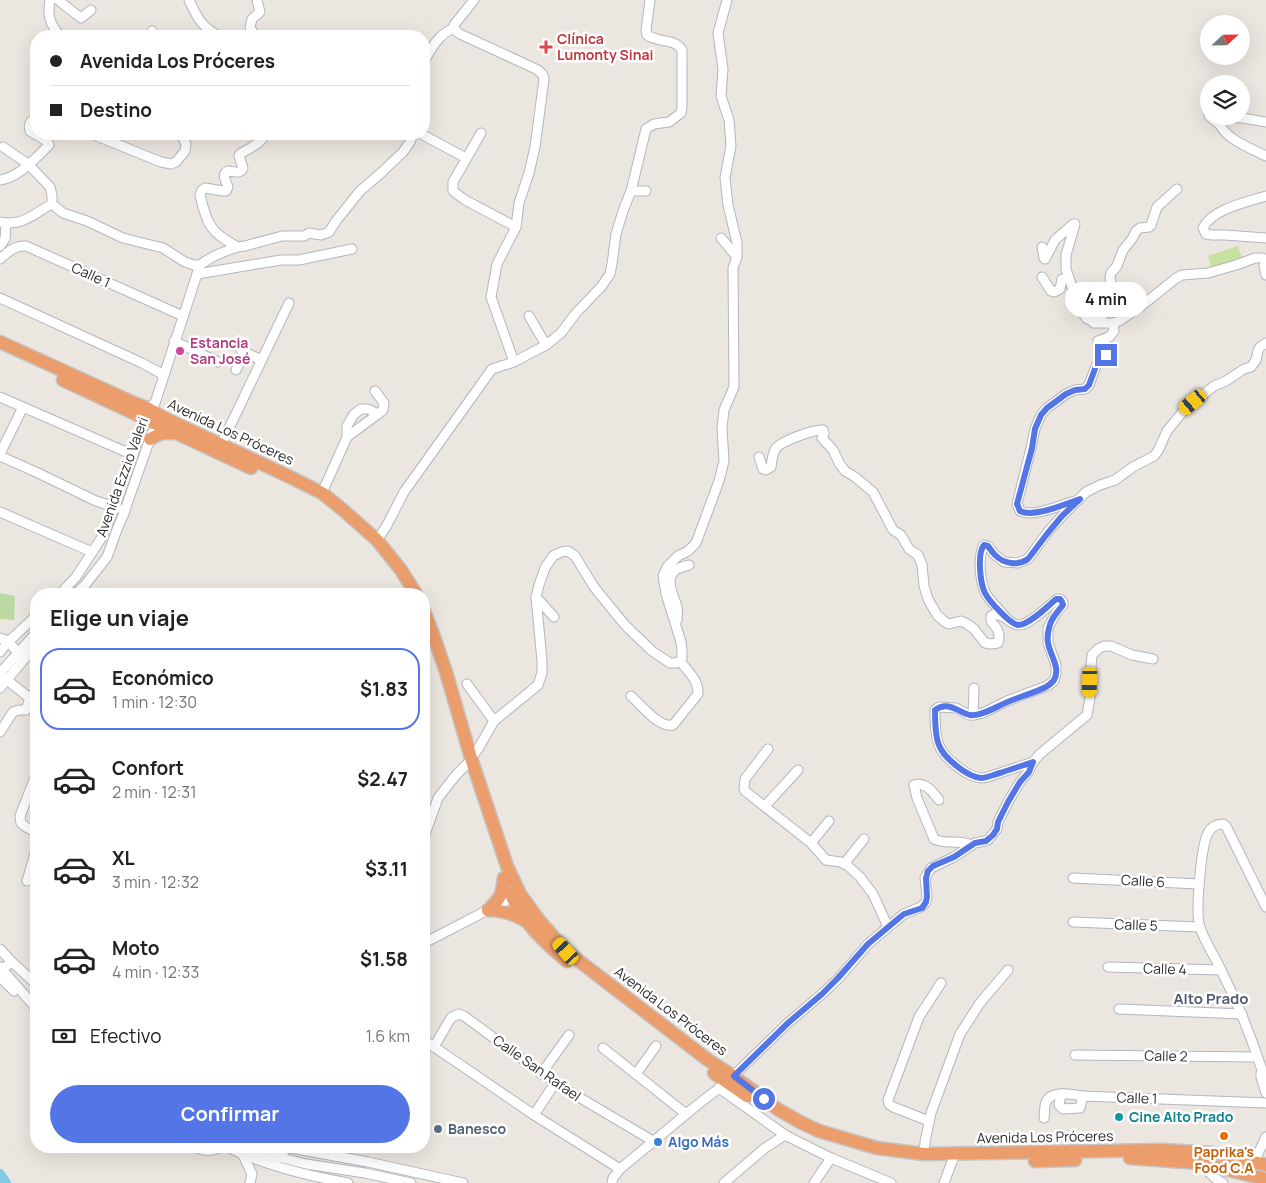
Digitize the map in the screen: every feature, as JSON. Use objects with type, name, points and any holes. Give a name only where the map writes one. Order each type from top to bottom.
[{"type":"highway","name":"Avenida Los Próceres","points":[[0,342],[322,493],[377,540],[402,570],[412,588]]},
{"type":"highway","name":"Avenida Los Próceres","points":[[0,350],[93,394],[152,413],[174,433],[299,490],[352,524],[373,544],[398,576],[405,588]]},
{"type":"highway","points":[[150,439],[162,433],[174,433]]},
{"type":"highway","name":"Avenida Los Próceres","points":[[430,626],[446,672],[504,878],[516,896],[566,951],[708,1060],[727,1082],[819,1131],[877,1148],[924,1154],[1162,1150],[1213,1153],[1260,1164]]},
{"type":"highway","name":"Avenida Los Próceres","points":[[430,644],[516,896],[528,923],[549,946],[625,1007],[756,1103],[796,1127],[841,1146],[869,1152],[953,1160],[1054,1161],[1130,1158],[1199,1163],[1220,1176],[1266,1179]]},
{"type":"highway","points":[[488,910],[498,902],[504,878]]},
{"type":"highway","points":[[488,910],[509,912],[528,923]]},
{"type":"street","points":[[50,0],[49,17],[56,30]]},
{"type":"street","points":[[58,0],[81,18],[91,10]]},
{"type":"street","points":[[189,0],[199,20],[209,30]]},
{"type":"street","points":[[252,30],[250,27],[252,19],[260,12],[258,0]]},
{"type":"street","points":[[454,28],[454,24],[474,0]]},
{"type":"street","points":[[377,540],[404,492],[492,369],[514,362],[546,345],[561,333],[610,274],[616,234],[622,211],[631,191],[646,129],[654,124],[669,122],[681,113],[682,50],[676,44],[658,40],[647,35],[650,0]]},
{"type":"street","points":[[680,662],[682,658],[681,642],[666,594],[663,576],[666,567],[696,543],[719,481],[724,461],[722,428],[724,410],[734,387],[732,280],[737,244],[728,205],[725,178],[731,146],[729,120],[721,96],[723,69],[718,33],[727,0]]},
{"type":"street","points":[[430,53],[440,37],[454,28]]},
{"type":"street","points":[[454,28],[460,34],[538,70],[544,79],[535,147],[529,173],[518,203],[516,228],[497,264],[491,297],[514,362]]},
{"type":"street","points":[[1250,119],[1266,122]]},
{"type":"street","points":[[1220,125],[1227,135],[1266,156]]},
{"type":"street","points":[[481,133],[453,182],[453,191],[465,200],[516,228]]},
{"type":"street","points":[[430,139],[466,158]]},
{"type":"street","points":[[0,180],[17,174],[49,146],[45,140]]},
{"type":"street","points":[[107,140],[161,162],[171,164],[176,162],[185,151],[186,144],[184,140]]},
{"type":"street","points":[[238,247],[218,236],[213,230],[205,215],[200,195],[205,188],[226,191],[228,187],[225,173],[228,171],[241,172],[243,168],[239,158],[240,154],[262,140]]},
{"type":"street","points":[[152,413],[174,341],[199,270],[213,256],[224,251],[282,236],[304,236],[310,233],[321,235],[329,232],[360,191],[403,152],[411,140]]},
{"type":"street","points":[[3,147],[28,164],[50,187],[52,204]]},
{"type":"street","points":[[1094,323],[1094,321],[1116,304],[1117,296],[1110,277],[1117,266],[1123,250],[1136,231],[1151,225],[1157,207],[1176,189]]},
{"type":"street","points":[[631,191],[646,191]]},
{"type":"street","points":[[1266,196],[1233,206],[1211,217],[1203,228],[1206,234],[1212,236],[1266,238]]},
{"type":"street","points":[[0,246],[5,239],[3,223],[19,223],[52,204]]},
{"type":"street","points":[[52,204],[63,213],[87,221],[123,238],[163,248],[185,262],[194,265],[199,270]]},
{"type":"street","points":[[1042,247],[1045,259],[1055,240],[1069,226],[1074,224],[1065,259],[1065,280],[1082,313],[1094,323],[1113,323],[1119,321],[1182,275],[1208,273],[1248,260],[1261,258],[1266,259],[1264,266],[1266,275]]},
{"type":"street","points":[[722,238],[736,257]]},
{"type":"street","name":"Calle 1","points":[[0,259],[14,248],[26,246],[183,316]]},
{"type":"street","points":[[199,270],[281,260],[299,260],[352,249]]},
{"type":"street","points":[[1042,277],[1050,291],[1054,292],[1060,288],[1062,279],[1065,280]]},
{"type":"street","points":[[0,298],[142,363],[164,375]]},
{"type":"street","points":[[221,445],[289,303]]},
{"type":"street","points":[[529,316],[546,345]]},
{"type":"street","points":[[1080,499],[1030,513],[1020,511],[1017,504],[1032,448],[1035,429],[1041,415],[1066,394],[1075,390],[1085,389],[1089,385],[1096,366],[1110,352],[1109,348],[1101,348],[1098,341],[1112,334],[1114,331],[1113,323]]},
{"type":"street","points":[[174,341],[218,362]]},
{"type":"street","points":[[1005,618],[985,594],[980,565],[982,546],[988,546],[1004,562],[1018,563],[1026,561],[1062,516],[1086,492],[1115,480],[1133,467],[1154,456],[1167,431],[1184,409],[1214,386],[1251,367],[1256,360],[1260,347],[1266,343]]},
{"type":"street","points":[[236,370],[243,351],[261,360]]},
{"type":"street","points":[[347,437],[383,410],[384,403],[375,391]]},
{"type":"street","points":[[0,397],[133,455]]},
{"type":"street","points":[[23,407],[0,455],[125,512]]},
{"type":"street","points":[[322,493],[347,437],[347,426],[354,414],[361,408],[378,414]]},
{"type":"street","name":"Avenida Ezzio Valeri","points":[[82,588],[107,557],[125,512],[150,439],[152,413]]},
{"type":"street","name":"Avenida Ezzio Valeri","points":[[66,588],[76,577],[102,537],[133,455],[152,413]]},
{"type":"street","points":[[759,457],[763,469],[768,470],[771,467],[775,450],[781,444],[803,434],[815,430],[823,430],[822,438],[833,450],[845,472],[856,477],[870,488],[894,530],[901,534],[909,549],[918,556],[922,564],[924,586],[928,599],[937,615],[949,624],[960,621],[967,624],[976,631],[984,642],[989,644],[998,643],[999,640],[999,632],[991,621],[991,616],[995,614],[1015,624],[1024,624],[1056,599],[1060,599],[1063,605],[1048,628],[1048,643],[1056,665],[1054,681],[1047,686],[973,716],[950,707],[939,707],[935,710],[939,746],[964,772],[983,778],[1033,762]]},
{"type":"street","points":[[0,512],[92,552]]},
{"type":"street","points":[[430,820],[438,798],[470,760],[494,722],[538,685],[542,673],[542,662],[536,597],[545,568],[553,556],[568,551],[575,556],[594,587],[624,625],[652,652],[670,663],[680,662]]},
{"type":"street","points":[[676,627],[677,606],[670,589],[670,581],[672,575],[677,570],[689,565]]},
{"type":"street","points":[[536,597],[554,617]]},
{"type":"street","points":[[8,663],[0,654],[4,640],[30,620]]},
{"type":"street","points":[[0,688],[2,676],[8,663],[30,639]]},
{"type":"street","points":[[4,640],[18,652]]},
{"type":"street","points":[[612,1183],[613,1178],[620,1169],[727,1082],[788,1023],[822,994],[868,944],[904,914],[922,908],[927,897],[926,878],[931,868],[954,857],[977,842],[986,841],[993,835],[1008,802],[1020,782],[1029,772],[1033,762],[1087,715],[1090,698],[1092,656],[1098,649],[1104,646],[1111,646],[1132,655],[1153,659]]},
{"type":"street","points":[[2,676],[26,657],[30,650]]},
{"type":"street","points":[[630,696],[658,721],[668,726],[673,725],[698,694],[696,681],[680,662]]},
{"type":"street","points":[[2,676],[30,699]]},
{"type":"street","points":[[467,684],[494,722]]},
{"type":"street","points":[[973,716],[974,688]]},
{"type":"street","points":[[0,732],[13,712],[26,710],[30,705]]},
{"type":"street","points":[[768,749],[745,779],[745,791],[811,843],[826,860],[844,864],[860,877],[873,894],[888,927]]},
{"type":"street","points":[[765,806],[798,770]]},
{"type":"street","points":[[940,800],[924,785],[919,783],[914,785],[917,798],[934,839],[940,842],[956,841],[972,845]]},
{"type":"street","points":[[30,790],[20,816],[21,823],[30,829]]},
{"type":"street","points":[[811,843],[829,821]]},
{"type":"street","points":[[1266,908],[1228,829],[1223,824],[1214,827],[1207,836],[1199,884],[1197,909],[1199,927],[1242,1014],[1264,1074],[1261,1077],[1266,1092]]},
{"type":"street","points":[[844,864],[864,839]]},
{"type":"street","points":[[27,881],[30,871]]},
{"type":"street","name":"Calle 6","points":[[1073,878],[1199,884]]},
{"type":"street","points":[[430,940],[516,896]]},
{"type":"street","name":"Calle 5","points":[[1073,922],[1199,927]]},
{"type":"street","points":[[0,949],[30,978]]},
{"type":"street","points":[[1,971],[12,962]]},
{"type":"street","name":"Calle 4","points":[[1108,967],[1221,970]]},
{"type":"street","points":[[924,1154],[929,1120],[960,1034],[986,995],[1008,970]]},
{"type":"street","points":[[1,971],[30,1002]]},
{"type":"street","points":[[1,971],[30,1008]]},
{"type":"street","points":[[929,1120],[893,1107],[889,1104],[888,1100],[920,1016],[941,983]]},
{"type":"street","points":[[1120,1010],[1242,1014]]},
{"type":"street","name":"Calle San Rafael","points":[[434,1047],[452,1017],[459,1014],[464,1016],[541,1074],[653,1141]]},
{"type":"street","points":[[541,1074],[569,1035]]},
{"type":"street","points":[[430,1044],[534,1115],[620,1169]]},
{"type":"street","points":[[636,1074],[656,1046]]},
{"type":"street","points":[[603,1048],[686,1114]]},
{"type":"street","name":"Calle 2","points":[[1076,1054],[1258,1057]]},
{"type":"street","points":[[727,1082],[785,1135],[831,1158],[891,1183]]},
{"type":"street","points":[[534,1115],[555,1083]]},
{"type":"street","points":[[1044,1118],[1046,1103],[1051,1096],[1061,1094],[1059,1104],[1063,1108],[1080,1108],[1083,1096]]},
{"type":"street","name":"Calle 1","points":[[1061,1094],[1266,1103]]},
{"type":"street","points":[[724,1183],[765,1148],[785,1135]]},
{"type":"street","points":[[1260,1164],[1266,1137]]},
{"type":"street","points":[[245,1153],[251,1179],[269,1164]]},
{"type":"street","points":[[249,1153],[269,1164],[334,1182],[348,1183]]},
{"type":"street","points":[[262,1153],[306,1164],[411,1183]]},
{"type":"street","points":[[282,1158],[283,1153]]},
{"type":"street","points":[[316,1153],[368,1162],[451,1182],[463,1183]]},
{"type":"street","points":[[324,1166],[326,1155]]},
{"type":"street","points":[[814,1183],[831,1158]]},
{"type":"street","points":[[944,1183],[953,1160]]},
{"type":"street","points":[[354,1183],[361,1173]]},
{"type":"street","points":[[361,1173],[363,1183]]},
{"type":"green space","points":[[1238,246],[1242,258],[1211,268],[1208,256]]},
{"type":"green space","points":[[0,593],[15,596],[14,620],[0,619]]},
{"type":"waterway","points":[[0,1174],[6,1183]]},
{"type":"place","name":"Clínica Lumonty Sinai","points":[[546,47]]},
{"type":"place","name":"Estancia San José","points":[[180,351]]},
{"type":"place","name":"Cine Alto Prado","points":[[1119,1117]]},
{"type":"place","name":"Banesco","points":[[438,1129]]},
{"type":"place","name":"Paprika's Food C.A","points":[[1224,1136]]},
{"type":"place","name":"Algo Más","points":[[658,1142]]},
{"type":"district","name":"Alto Prado","points":[[1211,999]]},
{"type":"route","points":[[764,1099],[734,1076],[788,1023],[822,994],[868,944],[904,914],[922,908],[927,897],[926,875],[933,866],[954,857],[975,843],[986,841],[993,835],[1008,802],[1020,782],[1029,772],[1033,762],[983,778],[964,772],[939,746],[935,710],[939,707],[950,707],[973,716],[1030,694],[1054,681],[1056,665],[1048,643],[1048,628],[1063,605],[1062,602],[1060,599],[1056,599],[1024,624],[1018,625],[1011,622],[1005,618],[985,594],[981,579],[981,549],[984,545],[988,546],[991,552],[1004,562],[1021,563],[1026,561],[1062,516],[1080,499],[1040,512],[1030,513],[1020,511],[1017,504],[1032,448],[1035,429],[1041,415],[1047,408],[1066,394],[1075,390],[1085,389],[1089,385],[1096,366],[1106,355]]}]
